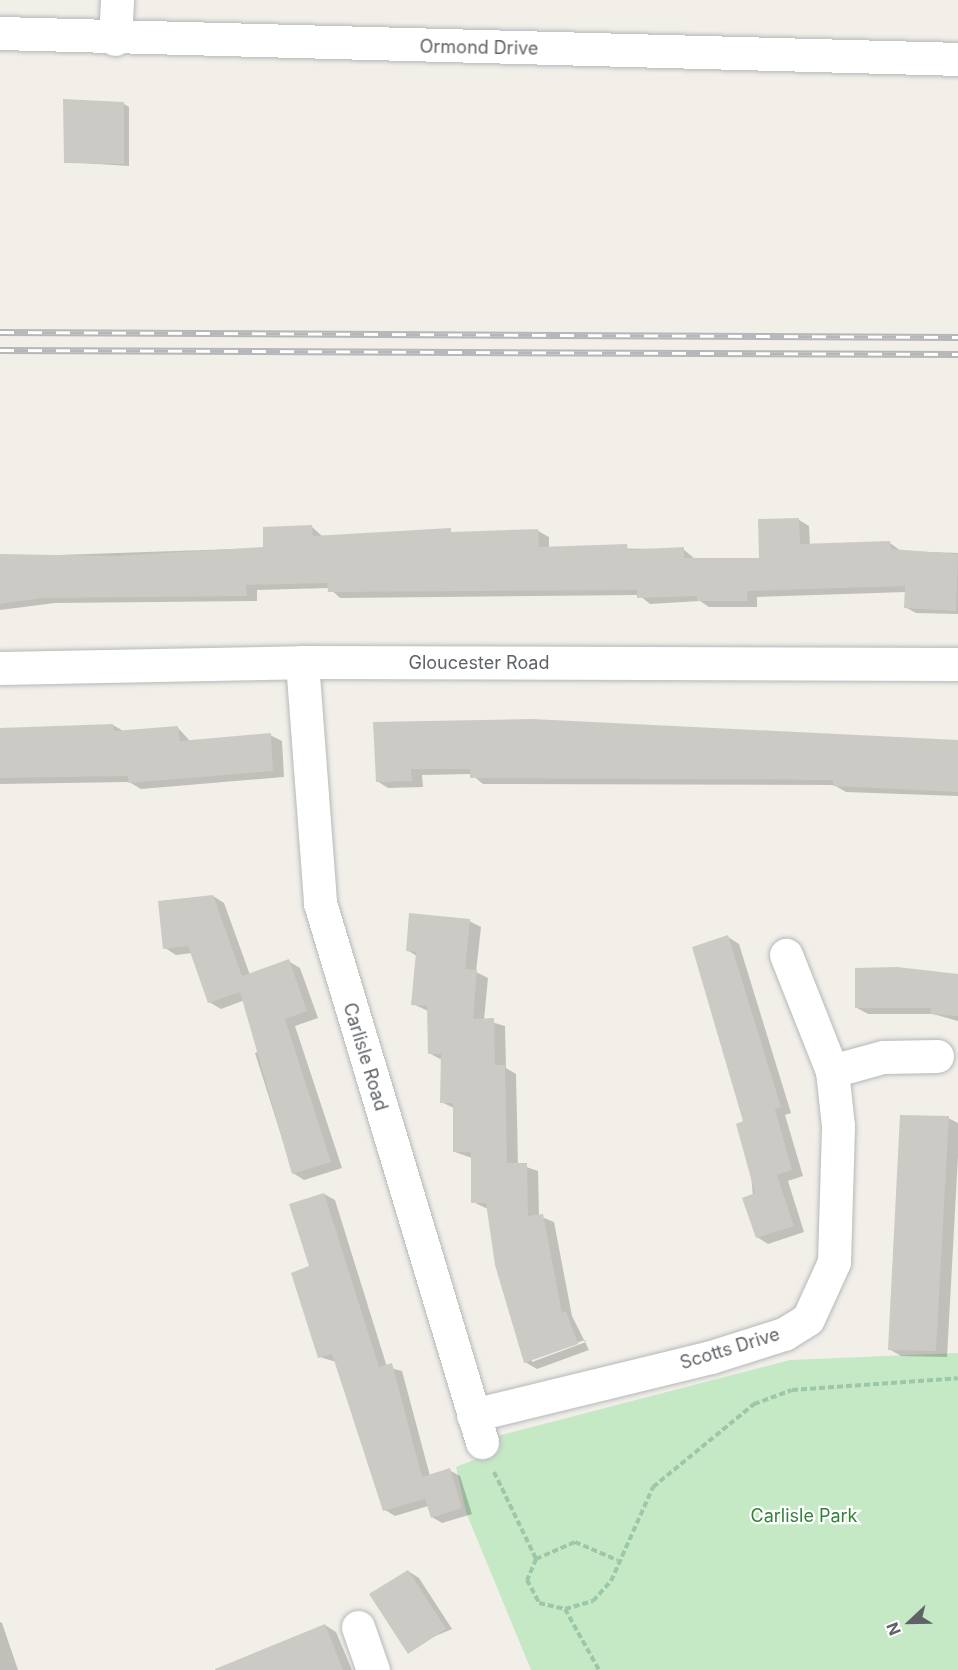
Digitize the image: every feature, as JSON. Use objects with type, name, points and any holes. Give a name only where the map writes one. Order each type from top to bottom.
[{"type":"street","points":[[115,39],[117,0]]},
{"type":"street","name":"Ormond Drive","points":[[0,33],[115,39],[958,59]]},
{"type":"street","name":"Gloucester Road","points":[[0,668],[302,662],[958,664]]},
{"type":"street","name":"Carlisle Road","points":[[302,662],[320,903],[478,1428]]},
{"type":"street","name":"Scotts Drive","points":[[478,1428],[784,1334],[808,1319],[834,1262],[838,1126],[832,1071],[786,955]]},
{"type":"street","points":[[832,1071],[883,1057],[937,1056]]},
{"type":"street","points":[[358,1627],[373,1670]]},
{"type":"path","points":[[617,1560],[575,1542],[536,1559],[527,1580],[539,1603],[565,1609],[593,1601],[611,1581],[617,1560],[653,1487],[754,1404],[792,1390],[958,1378]]},
{"type":"path","points":[[478,1428],[536,1559]]},
{"type":"path","points":[[565,1609],[599,1670]]},
{"type":"green space","name":"Carlisle Park","points":[[958,1353],[958,1670],[531,1670],[466,1512],[456,1467],[499,1450],[497,1436],[790,1360]]},
{"type":"building","points":[[63,99],[124,102],[124,164],[64,163]]},
{"type":"building","points":[[799,518],[800,544],[890,541],[891,549],[958,554],[956,611],[904,608],[905,586],[747,591],[747,601],[697,601],[697,596],[637,598],[637,590],[328,592],[327,583],[246,585],[247,596],[43,598],[0,604],[0,554],[116,556],[263,547],[263,527],[312,525],[313,536],[451,528],[451,532],[538,529],[539,547],[627,544],[628,550],[684,547],[684,558],[759,558],[758,519]]},
{"type":"building","points":[[532,719],[958,740],[958,792],[833,786],[833,780],[470,778],[470,769],[411,769],[412,781],[376,782],[373,722]]},
{"type":"building","points":[[113,724],[114,731],[178,726],[180,741],[271,733],[273,771],[128,783],[128,776],[0,778],[0,728]]},
{"type":"building","points":[[213,895],[242,976],[289,959],[307,1011],[285,1019],[331,1162],[292,1174],[240,992],[208,1003],[188,946],[163,949],[158,901]]},
{"type":"building","points":[[409,913],[470,919],[465,969],[477,970],[473,1019],[494,1018],[495,1065],[505,1065],[507,1163],[527,1163],[528,1216],[543,1214],[562,1313],[566,1311],[578,1344],[524,1363],[495,1265],[486,1203],[471,1203],[471,1152],[453,1152],[453,1103],[440,1103],[441,1054],[428,1054],[427,1006],[411,1005],[416,952],[406,951]]},
{"type":"building","points":[[728,935],[781,1107],[775,1109],[792,1170],[777,1175],[794,1226],[756,1238],[742,1198],[755,1193],[736,1124],[743,1121],[692,947]]},
{"type":"building","points":[[897,967],[958,974],[958,1016],[930,1014],[931,1008],[855,1008],[855,968]]},
{"type":"building","points":[[900,1115],[949,1116],[936,1351],[888,1350]]},
{"type":"building","points":[[324,1193],[379,1367],[392,1363],[422,1477],[450,1468],[462,1508],[431,1518],[425,1499],[383,1511],[332,1354],[318,1358],[291,1273],[309,1266],[289,1204]]},
{"type":"building","points":[[408,1570],[446,1629],[408,1654],[369,1594]]},
{"type":"building","points":[[325,1624],[343,1670],[215,1670],[215,1669]]},
{"type":"railway","points":[[0,332],[958,337]]},
{"type":"railway","points":[[0,350],[958,354]]}]
